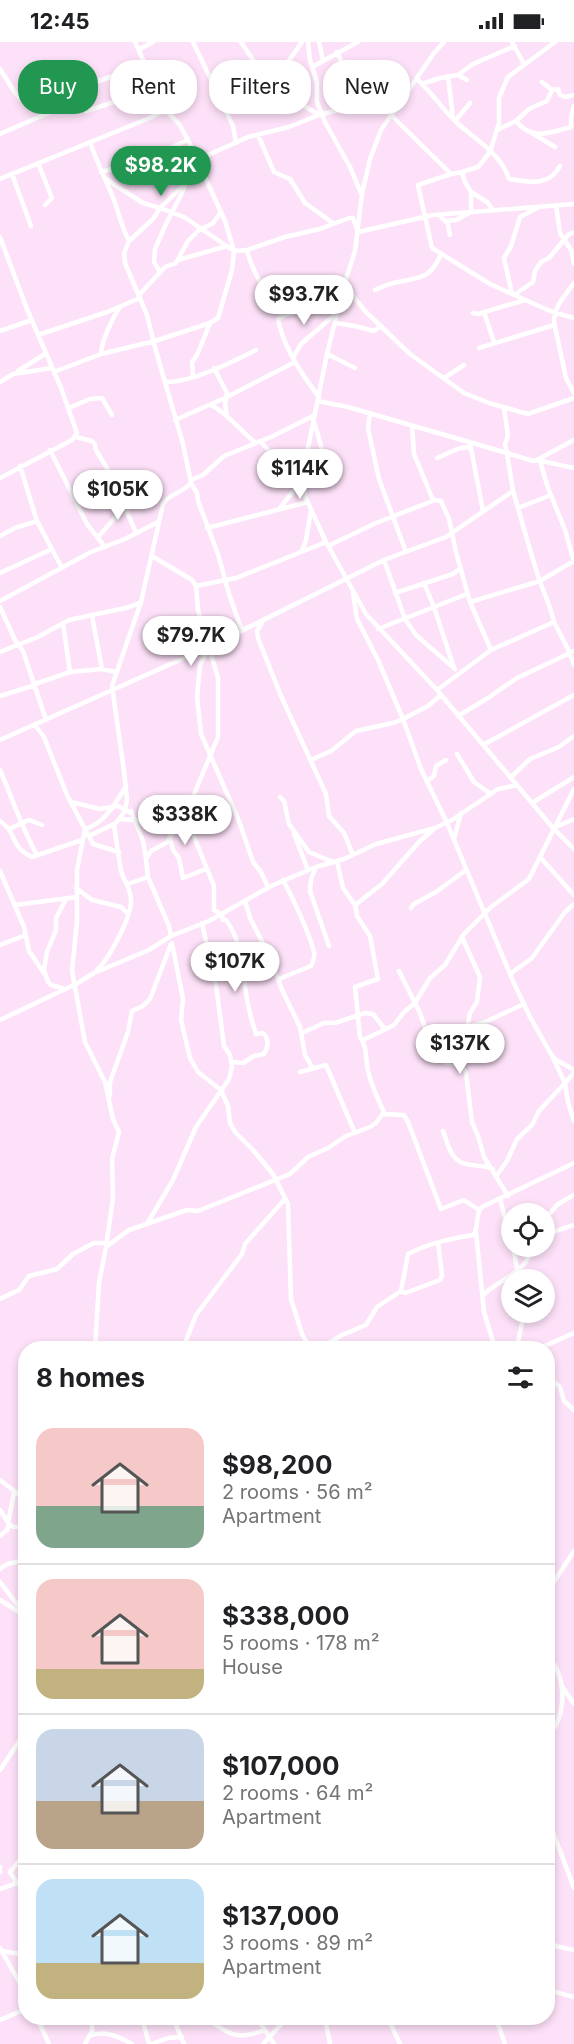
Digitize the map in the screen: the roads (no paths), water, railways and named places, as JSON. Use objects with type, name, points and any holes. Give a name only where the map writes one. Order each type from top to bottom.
[{"type":"street","points":[[135,42],[145,60]]},
{"type":"street","points":[[140,49],[153,42]]},
{"type":"street","points":[[193,42],[233,126],[236,143]]},
{"type":"street","points":[[241,42],[252,60]]},
{"type":"street","points":[[289,60],[302,42]]},
{"type":"street","points":[[308,42],[317,83],[316,97],[321,114],[362,194]]},
{"type":"street","points":[[319,42],[322,60]]},
{"type":"street","points":[[312,67],[358,42]]},
{"type":"street","points":[[443,42],[377,137],[362,194],[355,251],[343,288],[327,354],[304,468],[304,483],[311,510],[327,544],[348,579],[357,619],[378,660],[510,974],[565,1083],[574,1119]]},
{"type":"street","points":[[555,42],[524,64],[507,80],[498,102],[499,123],[490,152],[478,167],[418,185],[432,248],[489,284],[554,313],[574,318]]},
{"type":"street","points":[[422,84],[458,75],[473,64],[514,44],[524,64]]},
{"type":"street","points":[[160,272],[154,262],[154,252],[191,168],[197,160],[258,135],[346,108],[351,103],[350,82],[337,52]]},
{"type":"street","points":[[0,69],[18,99]]},
{"type":"street","points":[[458,75],[467,80]]},
{"type":"street","points":[[448,76],[454,119]]},
{"type":"street","points":[[417,79],[454,119],[503,164],[509,179],[540,183],[554,175],[560,166]]},
{"type":"street","points":[[542,82],[552,90]]},
{"type":"street","points":[[496,130],[516,121],[529,109],[547,101],[552,90],[558,88],[560,95],[565,97],[574,95]]},
{"type":"street","points":[[454,119],[470,103]]},
{"type":"street","points":[[532,134],[548,133],[571,127],[574,106]]},
{"type":"street","points":[[311,109],[321,114]]},
{"type":"street","points":[[0,134],[47,114]]},
{"type":"street","points":[[0,179],[157,114]]},
{"type":"street","points":[[12,374],[53,370],[210,323],[218,318],[232,270],[234,251],[221,212],[188,140],[179,124],[170,114]]},
{"type":"street","points":[[392,116],[451,174]]},
{"type":"street","points":[[516,121],[524,130],[555,147]]},
{"type":"street","points":[[258,135],[276,174],[290,179],[305,203],[333,223]]},
{"type":"street","points":[[100,172],[138,162],[188,140]]},
{"type":"street","points":[[90,142],[100,172],[106,179],[143,203],[181,215],[234,251],[247,250],[285,237],[320,230],[346,218],[353,218],[358,232]]},
{"type":"street","points":[[38,163],[52,198],[45,205]]},
{"type":"street","points":[[462,172],[471,192],[482,198],[494,210]]},
{"type":"street","points":[[12,174],[30,226]]},
{"type":"street","points":[[106,179],[129,241]]},
{"type":"street","points":[[186,183],[129,241],[124,253],[125,263],[155,340],[191,482],[197,493],[242,631]]},
{"type":"street","points":[[471,192],[471,212]]},
{"type":"street","points":[[358,232],[438,214],[574,204]]},
{"type":"street","points":[[556,205],[560,233],[571,249],[574,264]]},
{"type":"street","points":[[513,295],[504,258],[511,246],[520,217],[542,206]]},
{"type":"street","points":[[177,261],[188,241],[201,229],[213,223],[221,212]]},
{"type":"street","points":[[446,222],[456,220],[471,212]]},
{"type":"street","points":[[438,214],[446,222],[450,235]]},
{"type":"street","points":[[513,295],[533,282],[540,262],[549,258],[574,232]]},
{"type":"street","points":[[0,237],[45,354],[69,408],[76,437]]},
{"type":"street","points":[[38,335],[121,306],[139,297],[160,272],[177,261],[227,246]]},
{"type":"street","points":[[247,250],[250,263],[266,294],[282,316]]},
{"type":"street","points":[[375,290],[392,283],[419,279],[437,264],[441,254]]},
{"type":"street","points":[[574,283],[554,313],[554,325],[566,378],[574,393]]},
{"type":"street","points":[[343,288],[312,310],[278,318],[294,360],[319,399],[470,445],[532,461],[539,460],[574,440]]},
{"type":"street","points":[[343,288],[410,354],[457,390],[504,408],[531,413],[574,398]]},
{"type":"street","points":[[473,313],[525,300]]},
{"type":"street","points":[[101,354],[114,318],[121,306]]},
{"type":"street","points":[[175,420],[227,398],[294,360],[301,344],[338,312]]},
{"type":"street","points":[[484,312],[494,342]]},
{"type":"street","points":[[0,331],[32,320]]},
{"type":"street","points":[[194,376],[192,362],[210,323]]},
{"type":"street","points":[[335,323],[374,331],[381,326]]},
{"type":"street","points":[[479,348],[554,325]]},
{"type":"street","points":[[165,382],[174,382],[194,376],[256,350]]},
{"type":"street","points":[[0,382],[45,354]]},
{"type":"street","points":[[327,354],[355,368]]},
{"type":"street","points":[[444,378],[464,365]]},
{"type":"street","points":[[214,368],[227,393],[225,405],[228,417]]},
{"type":"street","points":[[69,408],[90,399],[102,398],[112,415]]},
{"type":"street","points":[[211,405],[290,467],[298,479],[304,483]]},
{"type":"street","points":[[504,408],[508,436],[506,444],[513,491],[540,581],[551,606],[554,622],[572,652],[574,664]]},
{"type":"street","points":[[370,413],[368,428],[379,479],[406,552]]},
{"type":"street","points":[[306,1341],[291,1299],[289,1211],[285,1199],[273,1174],[235,1132],[230,1123],[228,1106],[221,1090],[198,1072],[190,1058],[181,1020],[183,999],[170,926],[148,877],[143,841],[127,799],[112,691],[116,672],[141,602],[164,501],[203,475],[224,456],[314,417]]},
{"type":"street","points":[[314,417],[327,465],[334,478]]},
{"type":"street","points":[[412,426],[414,454],[433,500]]},
{"type":"street","points":[[0,478],[76,437],[92,441],[112,478],[136,533]]},
{"type":"street","points":[[437,458],[470,445]]},
{"type":"street","points":[[470,445],[483,511]]},
{"type":"street","points":[[51,450],[91,531],[105,547]]},
{"type":"street","points":[[554,452],[552,457],[557,465]]},
{"type":"street","points":[[539,460],[574,468]]},
{"type":"street","points":[[470,602],[540,581],[574,561],[539,460]]},
{"type":"street","points":[[20,466],[37,521],[62,568]]},
{"type":"street","points":[[74,498],[112,478]]},
{"type":"street","points":[[280,508],[294,490],[298,479]]},
{"type":"street","points":[[1,738],[209,647],[384,560],[452,534],[513,491]]},
{"type":"street","points":[[518,508],[551,495]]},
{"type":"street","points":[[98,537],[120,513],[122,500]]},
{"type":"street","points":[[196,586],[236,578],[302,550],[327,544],[433,500],[441,501],[449,519],[467,594],[491,650]]},
{"type":"street","points":[[207,528],[308,502]]},
{"type":"street","points":[[302,550],[311,510]]},
{"type":"street","points":[[0,536],[37,521]]},
{"type":"street","points":[[0,601],[158,522]]},
{"type":"street","points":[[0,573],[52,549]]},
{"type":"street","points":[[146,859],[151,851],[170,839],[184,818],[210,757],[218,731],[218,678],[198,610],[196,586],[192,580],[152,556]]},
{"type":"street","points":[[384,560],[405,619],[416,634],[455,669]]},
{"type":"street","points":[[395,593],[453,574],[461,568]]},
{"type":"street","points":[[424,583],[456,676]]},
{"type":"street","points":[[352,591],[378,629],[439,693],[553,828],[574,849]]},
{"type":"street","points":[[378,629],[467,594]]},
{"type":"street","points":[[0,652],[63,623],[130,607],[141,602]]},
{"type":"street","points":[[0,607],[15,640],[20,644],[46,720]]},
{"type":"street","points":[[92,616],[102,669]]},
{"type":"street","points":[[264,620],[257,632],[258,638],[281,696],[326,794],[329,816],[339,825],[353,855]]},
{"type":"street","points":[[311,760],[331,751],[356,731],[393,723],[428,706],[472,662],[491,650],[554,622]]},
{"type":"street","points":[[63,623],[70,672]]},
{"type":"street","points":[[209,647],[200,665],[197,697],[201,734],[239,821],[253,862],[268,887]]},
{"type":"street","points":[[458,716],[517,678],[572,652]]},
{"type":"street","points":[[0,696],[70,672],[102,669],[116,672]]},
{"type":"street","points":[[483,745],[574,695]]},
{"type":"street","points":[[35,725],[49,748],[51,758],[88,836],[95,845],[119,852]]},
{"type":"street","points":[[511,777],[530,759],[559,747],[574,736]]},
{"type":"street","points":[[457,754],[474,782],[491,794]]},
{"type":"street","points":[[427,781],[434,776],[436,766],[446,759]]},
{"type":"street","points":[[0,770],[37,855]]},
{"type":"street","points":[[532,803],[574,777]]},
{"type":"street","points":[[0,1020],[94,973],[149,950],[171,936],[222,915],[283,880],[335,862],[376,844],[435,828],[447,823],[498,789],[517,785]]},
{"type":"street","points":[[85,829],[101,820],[114,806],[126,786]]},
{"type":"street","points":[[363,1040],[394,1025],[415,1003],[430,978],[445,965],[462,937],[491,907],[529,879],[574,789]]},
{"type":"street","points":[[280,797],[284,801],[286,814],[294,833],[309,852],[335,862]]},
{"type":"street","points":[[88,836],[120,819],[127,799]]},
{"type":"street","points":[[71,802],[100,809],[114,806],[131,813]]},
{"type":"street","points":[[454,839],[461,813]]},
{"type":"street","points":[[120,819],[148,821],[170,816],[184,818]]},
{"type":"street","points":[[170,816],[170,839],[179,858],[183,878],[206,869]]},
{"type":"street","points":[[184,818],[214,886],[214,910],[222,915],[223,920],[226,920],[233,929],[238,942],[247,998],[256,1034],[263,1033],[267,1037],[267,1050],[261,1055],[254,1056],[243,1063],[232,1062]]},
{"type":"street","points":[[553,828],[574,819]]},
{"type":"street","points":[[9,829],[31,820],[42,825]]},
{"type":"street","points":[[0,821],[9,829],[21,852],[32,857],[82,840]]},
{"type":"street","points":[[94,973],[105,963],[123,930],[131,900],[128,884],[121,872],[114,824]]},
{"type":"street","points":[[355,905],[382,884],[418,842],[435,828]]},
{"type":"street","points":[[85,829],[77,870],[77,921],[72,970],[85,1042],[101,1073],[119,1132],[112,1159],[113,1198],[99,1283],[95,1341]]},
{"type":"street","points":[[294,833],[308,870]]},
{"type":"street","points":[[540,857],[574,895]]},
{"type":"street","points":[[335,862],[343,888],[355,905],[357,916],[370,936],[378,979],[355,987],[360,1037],[363,1040],[368,1072],[383,1114]]},
{"type":"street","points":[[316,867],[311,879],[310,891],[328,946]]},
{"type":"street","points":[[411,908],[466,870]]},
{"type":"street","points":[[0,871],[26,935],[28,951],[51,985],[65,989]]},
{"type":"street","points":[[128,884],[148,877]]},
{"type":"street","points":[[279,979],[311,966],[314,960],[309,938],[283,880]]},
{"type":"street","points":[[76,888],[92,900],[121,907],[127,913]]},
{"type":"street","points":[[15,904],[76,897]]},
{"type":"street","points":[[44,973],[47,952],[57,927],[56,918],[66,899]]},
{"type":"street","points":[[245,901],[250,918],[270,957],[302,1033],[305,1055],[312,1067]]},
{"type":"street","points":[[510,974],[532,958],[565,912],[574,904]]},
{"type":"street","points":[[147,1225],[173,1180],[196,1127],[229,1079],[232,1062],[224,1046],[216,985],[202,923]]},
{"type":"street","points":[[0,945],[26,935]]},
{"type":"street","points":[[462,937],[480,977],[477,1002],[471,1011],[468,1027],[457,1043],[460,1063],[466,1073],[472,1122],[483,1154],[508,1196]]},
{"type":"street","points":[[110,1103],[110,1082],[128,1032],[132,1011],[143,1006],[150,999],[172,943]]},
{"type":"street","points":[[399,971],[420,1013],[435,1055],[448,1065],[460,1063],[477,1053]]},
{"type":"street","points":[[468,1027],[485,1022],[524,1004]]},
{"type":"street","points":[[302,1033],[324,1023],[335,1023],[365,1012],[373,1014],[384,1028]]},
{"type":"street","points":[[497,1175],[507,1161],[517,1139],[532,1125],[539,1111],[574,1071],[551,1054]]},
{"type":"street","points":[[300,1072],[326,1065],[355,1133]]},
{"type":"street","points":[[0,1299],[19,1290],[27,1278],[33,1274],[57,1269],[73,1254],[94,1243],[107,1245],[125,1231],[187,1210],[198,1211],[276,1181],[290,1174],[308,1157],[376,1123],[383,1114]]},
{"type":"street","points":[[383,1114],[404,1115],[441,1209],[465,1200],[479,1210]]},
{"type":"street","points":[[443,1131],[448,1147],[461,1164],[493,1169]]},
{"type":"street","points":[[479,1210],[574,1163]]},
{"type":"street","points":[[555,1207],[574,1195]]},
{"type":"street","points":[[186,1341],[199,1311],[242,1254],[245,1244],[285,1199]]},
{"type":"street","points":[[500,1199],[501,1203]]},
{"type":"street","points":[[479,1210],[476,1232],[484,1312],[493,1341]]},
{"type":"street","points":[[555,1231],[574,1225]]},
{"type":"street","points":[[332,1341],[366,1325],[370,1315],[377,1307],[400,1291],[407,1265],[407,1255],[423,1246],[476,1232]]},
{"type":"street","points":[[400,1291],[405,1293],[440,1280],[442,1275],[438,1242]]},
{"type":"street","points":[[521,1269],[530,1257]]},
{"type":"street","points":[[483,1295],[501,1281]]},
{"type":"street","points":[[518,1341],[522,1323]]},
{"type":"street","points":[[555,1341],[574,1333]]},
{"type":"street","points":[[555,1383],[560,1387],[564,1401],[573,1407]]},
{"type":"street","points":[[0,1480],[18,1495]]},
{"type":"street","points":[[0,1536],[7,1530],[15,1493]]},
{"type":"street","points":[[0,1510],[8,1523],[13,1527],[18,1527]]},
{"type":"street","points":[[555,1581],[574,1551]]},
{"type":"street","points":[[0,1569],[7,1564],[18,1562]]},
{"type":"street","points":[[0,1582],[18,1604]]},
{"type":"street","points":[[0,1600],[18,1612]]},
{"type":"street","points":[[555,1668],[562,1686],[574,1704]]},
{"type":"street","points":[[555,1728],[560,1718],[562,1686]]},
{"type":"street","points":[[0,1770],[18,1745]]},
{"type":"street","points":[[555,1838],[574,1888]]},
{"type":"street","points":[[18,1862],[10,1872],[18,1882]]},
{"type":"street","points":[[0,1867],[0,1872]]},
{"type":"street","points":[[0,1889],[18,1883]]},
{"type":"street","points":[[555,1945],[574,1950]]},
{"type":"street","points":[[1,1949],[18,1953]]},
{"type":"street","points":[[1,1949],[18,1980]]},
{"type":"street","points":[[555,1992],[574,1997]]},
{"type":"street","points":[[0,2020],[18,2012]]},
{"type":"street","points":[[40,2025],[49,2044]]},
{"type":"street","points":[[85,2044],[92,2031],[92,2025]]},
{"type":"street","points":[[144,2025],[150,2044],[168,2038],[182,2037]]},
{"type":"street","points":[[176,2025],[184,2044]]},
{"type":"street","points":[[217,2025],[236,2035],[246,2036],[265,2030]]},
{"type":"street","points":[[262,2025],[274,2044]]},
{"type":"street","points":[[264,2044],[281,2025]]},
{"type":"street","points":[[326,2025],[330,2044]]},
{"type":"street","points":[[391,2025],[400,2044]]},
{"type":"street","points":[[498,2025],[505,2044]]},
{"type":"street","points":[[89,2036],[107,2033],[132,2044]]}]
